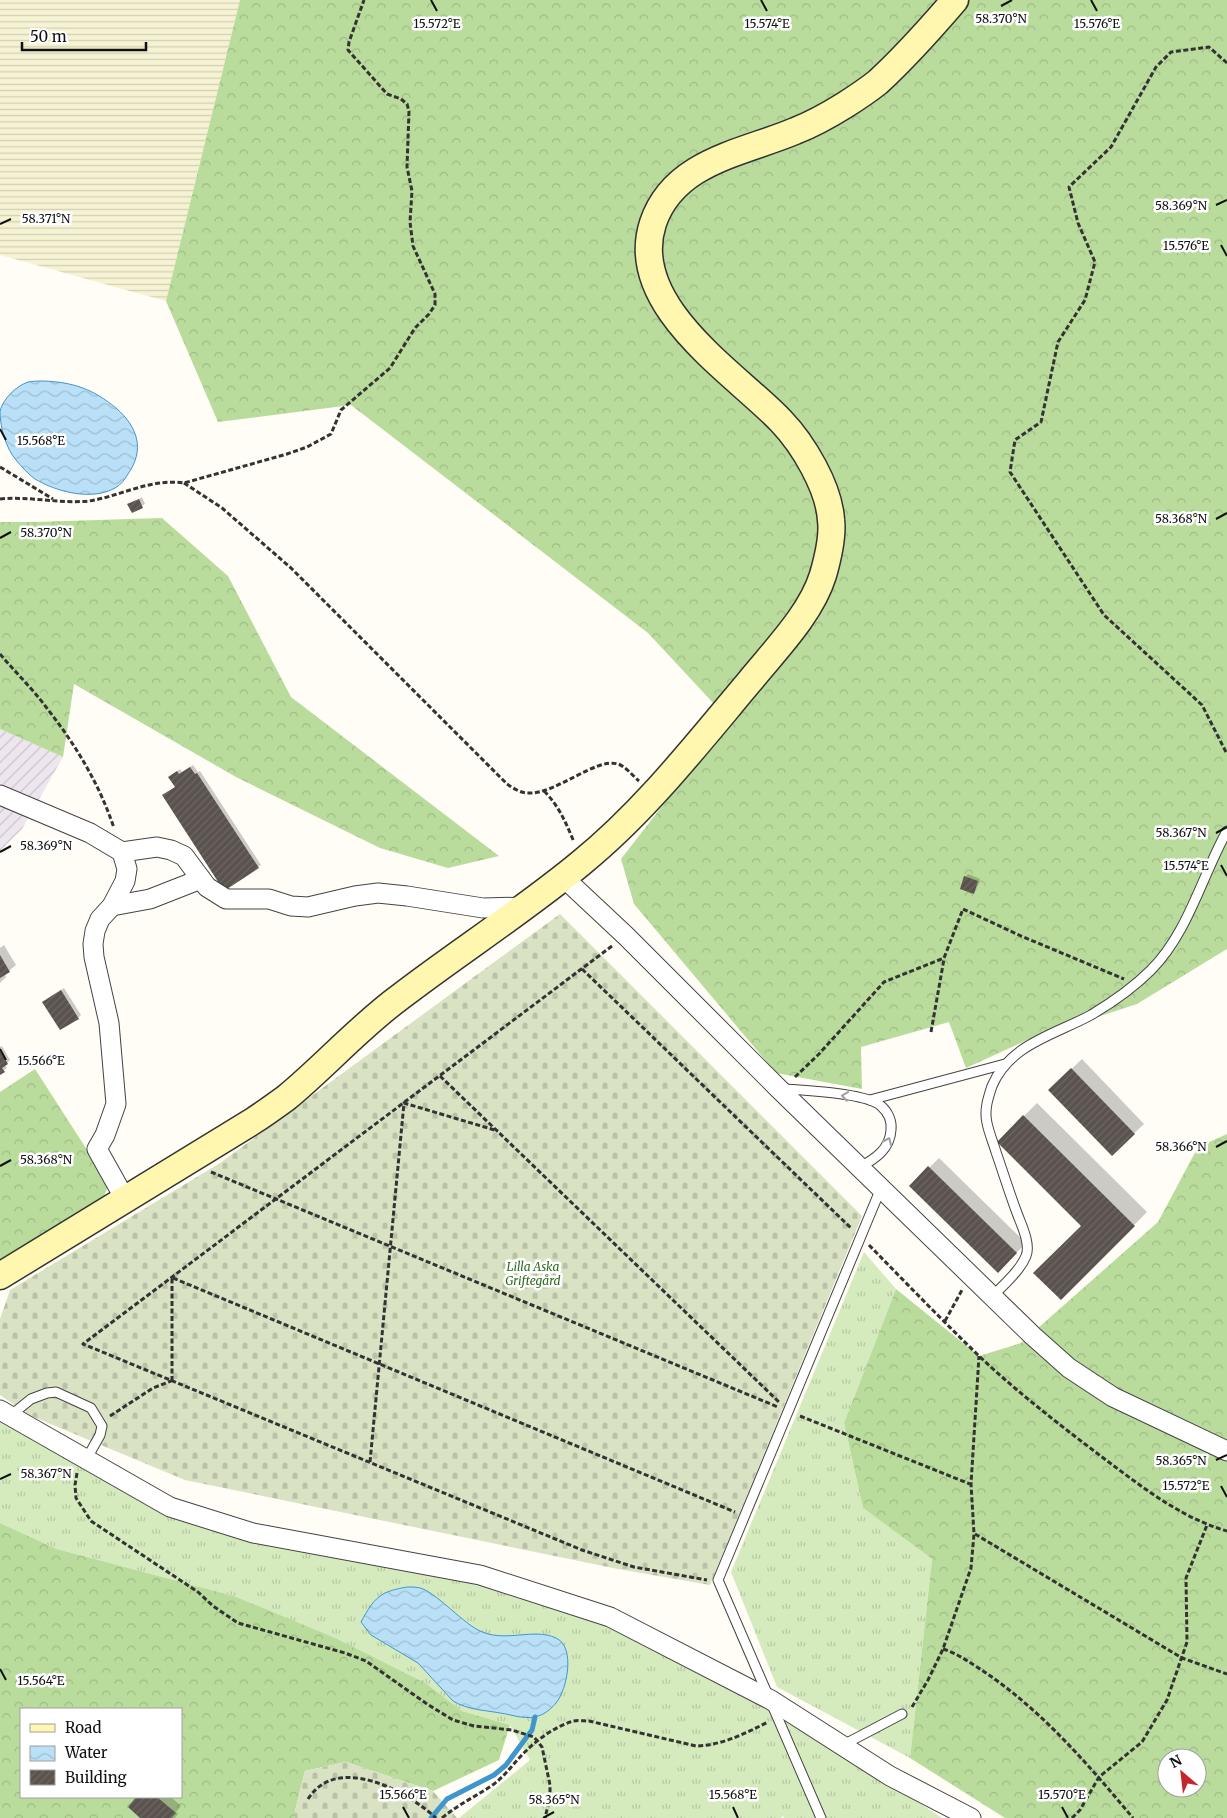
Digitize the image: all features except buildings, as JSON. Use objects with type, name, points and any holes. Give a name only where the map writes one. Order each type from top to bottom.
[{"type":"street","points":[[0,1276],[253,1122],[286,1097],[397,999],[573,870],[618,830],[654,794],[784,639],[808,606],[822,578],[832,521],[826,496],[802,445],[781,421],[702,349],[680,324],[662,296],[650,269],[648,240],[654,220],[665,200],[683,180],[707,162],[819,121],[876,84],[955,0]]},
{"type":"street","points":[[0,795],[90,833],[122,852],[157,847],[171,850],[184,856],[208,887],[226,900],[269,899],[290,906],[308,907],[354,896],[378,893],[483,908],[524,907]]},
{"type":"street","points":[[122,852],[128,869],[125,881],[112,906],[100,920],[94,931],[93,944],[111,1037],[116,1104],[105,1135],[96,1149],[125,1199]]},
{"type":"street","points":[[573,870],[626,936],[992,1297],[1069,1368],[1113,1397],[1227,1451]]},
{"type":"street","points":[[112,906],[150,899],[202,879]]},
{"type":"street","points":[[5,1413],[170,1507],[252,1533],[480,1575],[610,1616],[770,1700],[890,1776],[971,1818]]},
{"type":"lane","points":[[992,1297],[1020,1267],[1027,1256],[1020,1221],[1004,1180],[987,1122],[987,1102],[993,1084],[1005,1064],[1015,1053],[1028,1044],[1090,1015],[1125,994],[1153,968],[1175,939],[1227,831]]},
{"type":"lane","points":[[870,1100],[911,1087],[1005,1064]]},
{"type":"lane","points":[[776,1085],[870,1100],[881,1106],[890,1117],[892,1128],[890,1139],[880,1153],[860,1167]]},
{"type":"lane","points":[[821,1818],[718,1580],[881,1188]]},
{"type":"lane","points":[[5,1413],[47,1393],[56,1392],[91,1408],[102,1426],[100,1434],[86,1460]]},
{"type":"lane","points":[[842,1745],[902,1714]]},
{"type":"path","points":[[184,483],[287,454],[307,447],[331,434],[341,410],[390,368],[415,328],[435,305],[435,294],[413,246],[410,222],[412,191],[407,167],[409,110],[407,104],[387,94],[348,50],[364,0]]},
{"type":"path","points":[[1227,63],[1209,47],[1171,52],[1156,67],[1112,147],[1069,187],[1078,223],[1094,262],[1085,300],[1058,342],[1041,422],[1015,440],[1010,472],[1104,615],[1202,705],[1227,754]]},
{"type":"path","points":[[0,467],[55,501]]},
{"type":"path","points":[[0,499],[90,500],[143,486],[174,481],[184,483],[222,508],[290,568],[506,784],[527,793],[544,791],[598,766],[619,764],[654,794]]},
{"type":"path","points":[[0,654],[46,706],[89,768],[107,806],[122,852]]},
{"type":"path","points":[[544,791],[552,798],[561,811],[573,870]]},
{"type":"path","points":[[931,1032],[944,958],[963,909],[1021,936],[1136,984]]},
{"type":"path","points":[[626,936],[83,1344],[582,1550],[634,1567],[708,1580],[718,1580]]},
{"type":"path","points":[[776,1085],[792,1080],[819,1054],[884,982],[944,958]]},
{"type":"path","points":[[582,969],[860,1237],[979,1356],[1056,1422],[1172,1507],[1206,1525],[1227,1531]]},
{"type":"path","points":[[440,1076],[787,1411]]},
{"type":"path","points":[[404,1103],[498,1132]]},
{"type":"path","points":[[370,1462],[404,1103]]},
{"type":"path","points":[[187,1162],[787,1411],[970,1484]]},
{"type":"path","points":[[945,1321],[970,1275]]},
{"type":"path","points":[[172,1277],[743,1516]]},
{"type":"path","points":[[172,1277],[172,1381]]},
{"type":"path","points":[[902,1714],[910,1709],[928,1680],[943,1649],[971,1568],[974,1534],[970,1484],[979,1356]]},
{"type":"path","points":[[102,1426],[108,1417],[120,1408],[153,1388],[172,1381]]},
{"type":"path","points":[[86,1460],[76,1474],[75,1486],[76,1498],[91,1521],[198,1592],[212,1606],[238,1623],[345,1653],[366,1661],[426,1704],[453,1720],[474,1726],[523,1733],[534,1737],[538,1741],[544,1756],[550,1785],[550,1797],[544,1818]]},
{"type":"path","points":[[1072,1818],[1080,1810],[1099,1777],[1142,1742],[1167,1700],[1187,1642],[1186,1578],[1206,1525]]},
{"type":"path","points":[[974,1534],[1182,1658],[1227,1674]]},
{"type":"path","points":[[943,1649],[953,1652],[1002,1683],[1038,1715],[1099,1777],[1133,1818]]},
{"type":"path","points":[[442,1818],[456,1806],[494,1784],[538,1741],[574,1721],[589,1720],[682,1744],[711,1746],[733,1739],[778,1718]]},
{"type":"path","points":[[308,1799],[320,1787],[332,1781],[354,1778],[381,1784],[400,1792],[436,1818]]},
{"type":"shaded area","points":[[0,0],[240,0],[166,301],[0,255]]},
{"type":"shaded area","points":[[0,729],[63,757],[22,829],[0,851]]},
{"type":"green space","points":[[240,0],[1227,0],[1227,949],[1137,1004],[1027,1040],[966,1068],[949,1022],[861,1047],[862,1089],[776,1073],[634,904],[621,859],[729,720],[648,633],[351,405],[218,422],[166,301]]},
{"type":"green space","points":[[162,518],[228,576],[291,697],[499,856],[448,868],[380,848],[236,777],[74,684],[63,757],[0,729],[0,522]]},
{"type":"green space","name":"Lilla Aska Griftegård","points":[[560,914],[862,1216],[710,1585],[618,1569],[185,1480],[29,1415],[0,1395],[0,1319],[10,1290],[220,1163]]},
{"type":"green space","points":[[35,1069],[109,1184],[104,1196],[0,1260],[0,1092]]},
{"type":"green space","points":[[1227,1134],[1227,1818],[1005,1818],[910,1758],[932,1559],[863,1508],[844,1423],[896,1289],[979,1356],[1021,1343],[1158,1222],[1198,1147]]},
{"type":"green space","points":[[864,1252],[896,1289],[844,1423],[863,1508],[932,1559],[910,1758],[777,1687],[731,1572]]},
{"type":"green space","points":[[0,1421],[169,1514],[480,1583],[611,1626],[763,1705],[890,1783],[942,1818],[784,1818],[783,1816],[781,1818],[459,1818],[530,1760],[510,1725],[462,1711],[427,1684],[234,1596],[57,1549],[0,1523]]},
{"type":"green space","points":[[0,1523],[57,1549],[234,1596],[335,1638],[427,1684],[462,1711],[510,1725],[499,1760],[433,1791],[346,1762],[305,1771],[295,1818],[0,1818]]},
{"type":"green space","points":[[346,1762],[433,1791],[457,1818],[295,1818],[305,1771]]},
{"type":"water","points":[[28,382],[64,383],[91,391],[116,408],[130,423],[137,439],[136,456],[127,476],[117,487],[96,494],[75,493],[54,488],[35,479],[12,455],[2,431],[0,411],[2,406],[7,398],[19,387]]},
{"type":"water","points":[[408,1587],[426,1590],[471,1626],[488,1634],[508,1636],[538,1634],[556,1638],[566,1650],[568,1669],[563,1689],[556,1703],[543,1714],[526,1718],[470,1708],[453,1701],[418,1663],[371,1635],[361,1622],[374,1601],[379,1597],[391,1591]]},
{"type":"waterway","points":[[431,1818],[447,1799],[494,1775],[506,1765],[532,1730],[535,1717]]}]
